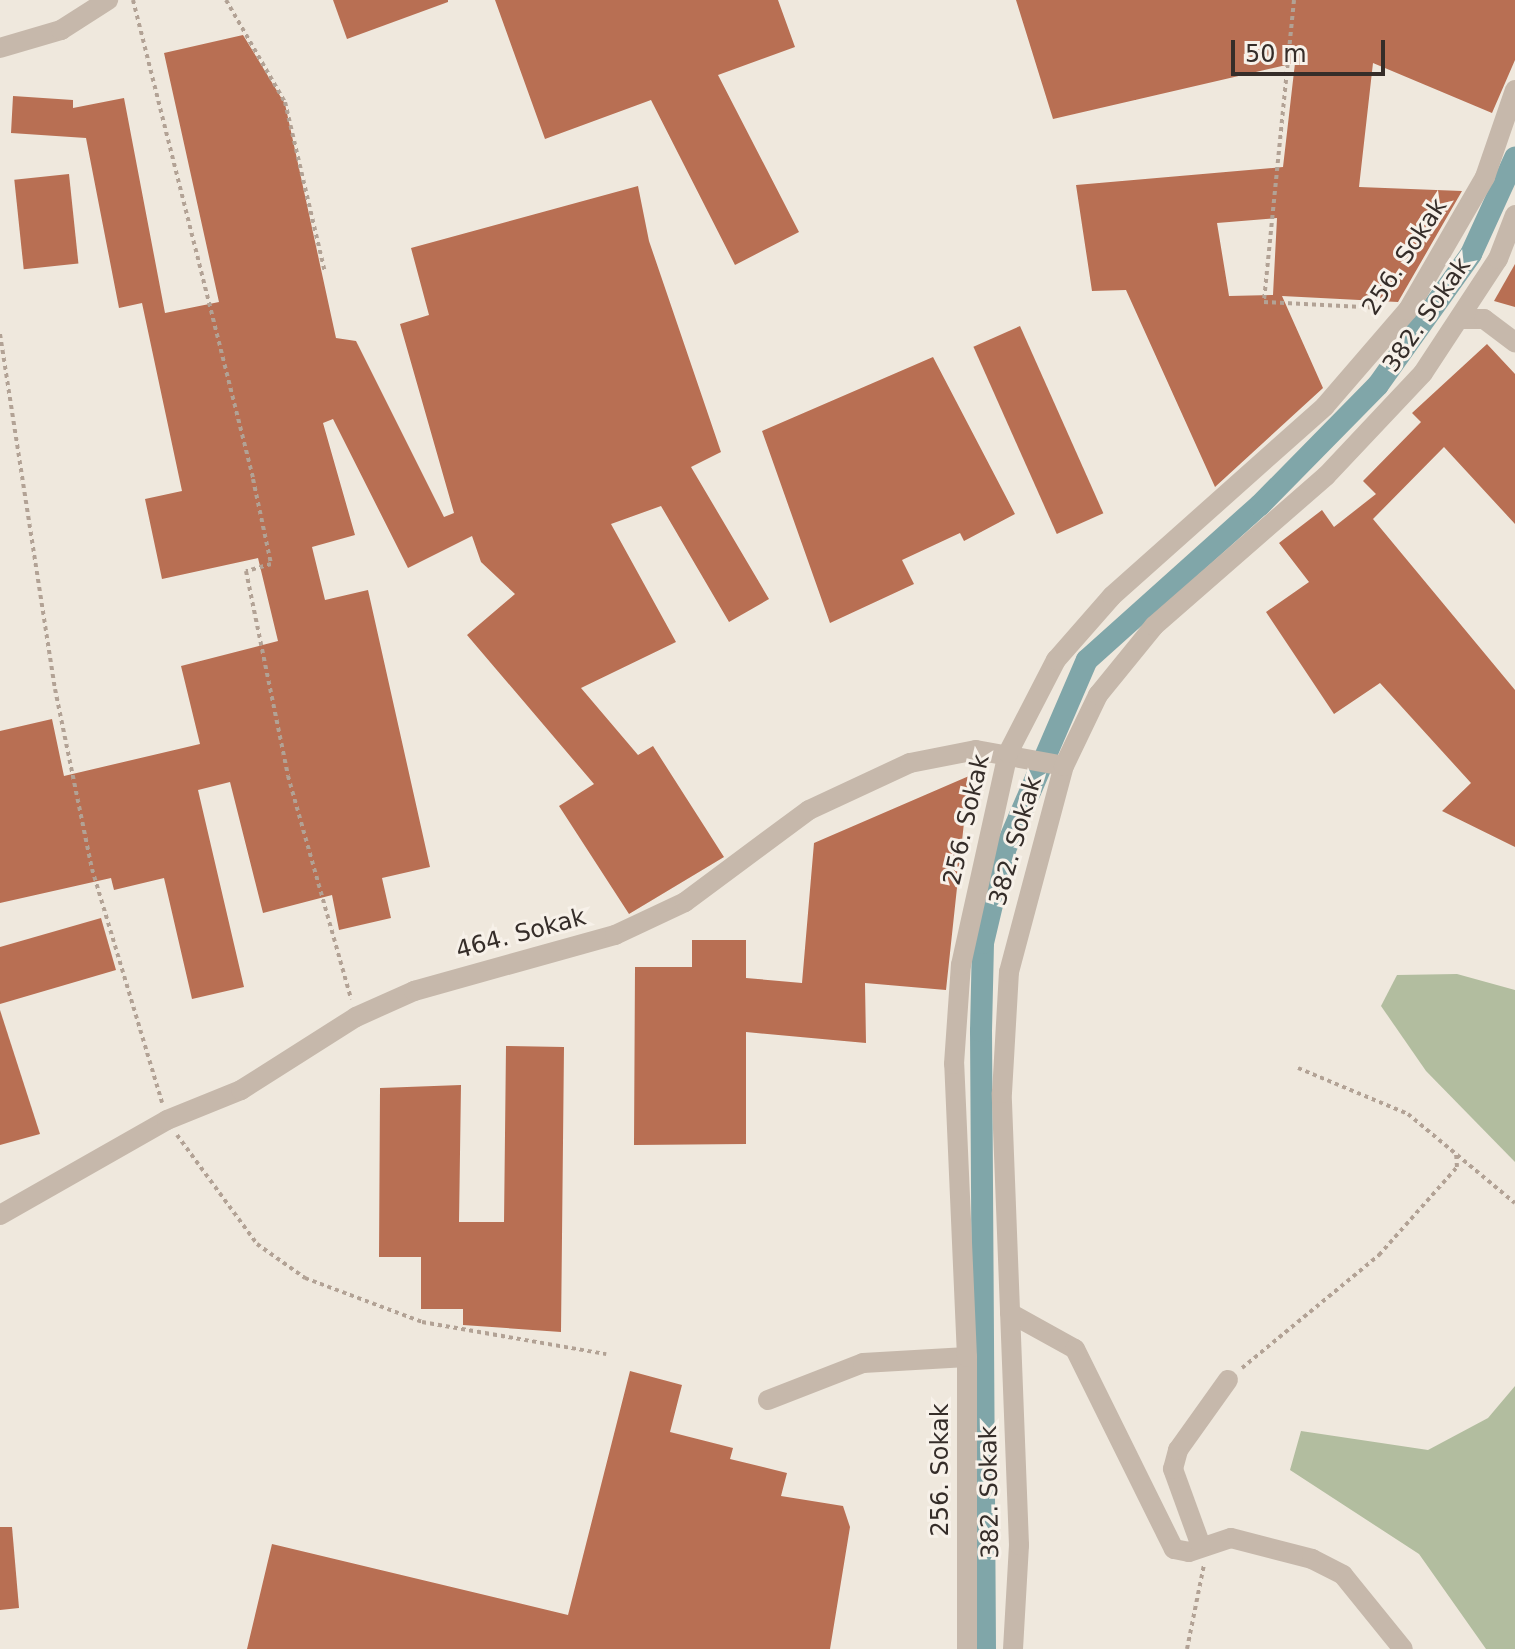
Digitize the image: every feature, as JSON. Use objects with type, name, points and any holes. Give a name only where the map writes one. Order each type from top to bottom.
[{"type":"street","points":[[0,48],[61,30],[108,0]]},
{"type":"street","name":"256. Sokak","points":[[967,1649],[967,1357],[954,1064],[961,965],[1017,755],[1056,660],[1102,607],[1325,406],[1408,310],[1485,177],[1515,90]]},
{"type":"street","name":"382. Sokak","points":[[1013,1649],[1019,1545],[1002,1093],[1009,972],[1063,765],[1098,695],[1154,626],[1326,476],[1423,373],[1461,319],[1515,215]]},
{"type":"street","points":[[1461,319],[1484,319],[1515,342]]},
{"type":"street","name":"464. Sokak","points":[[0,1215],[167,1120],[241,1090],[356,1017],[414,991],[615,935],[685,902],[809,810],[910,763],[976,750],[1063,765]]},
{"type":"street","points":[[1010,1313],[1075,1349],[1140,1468],[1165,1539],[1174,1549],[1231,1538],[1312,1559],[1343,1575],[1403,1649]]},
{"type":"street","points":[[768,1400],[863,1363],[967,1357]]},
{"type":"street","points":[[1201,1546],[1173,1469],[1228,1380]]},
{"type":"path","points":[[133,0],[253,479],[271,564],[246,571],[288,776],[356,1017]]},
{"type":"path","points":[[226,0],[285,102],[325,272]]},
{"type":"path","points":[[1294,0],[1264,302],[1408,310]]},
{"type":"path","points":[[0,334],[92,869],[167,1120],[257,1244],[305,1278],[422,1322],[606,1354]]},
{"type":"path","points":[[1298,1068],[1408,1114],[1515,1203]]},
{"type":"path","points":[[1228,1380],[1379,1255],[1457,1167],[1456,1151]]},
{"type":"path","points":[[1187,1649],[1204,1567],[1201,1546]]},
{"type":"green space","points":[[1457,974],[1515,990],[1515,1162],[1426,1071],[1381,1006],[1397,975]]},
{"type":"green space","points":[[1515,1386],[1515,1649],[1486,1649],[1419,1554],[1290,1470],[1301,1431],[1428,1450],[1488,1418]]},
{"type":"building","points":[[333,0],[448,0],[448,2],[347,39]]},
{"type":"building","points":[[495,0],[778,0],[795,47],[718,75],[799,232],[735,265],[651,100],[545,139]]},
{"type":"building","points":[[1016,0],[1515,0],[1515,60],[1492,113],[1373,63],[1359,187],[1462,191],[1398,302],[1282,296],[1323,388],[1215,487],[1126,290],[1092,291],[1076,185],[1283,167],[1295,63],[1053,119]],"holes":[[[1277,218],[1273,295],[1229,296],[1217,223]]]},
{"type":"building","points":[[243,35],[285,104],[336,338],[356,341],[444,517],[454,513],[400,324],[429,315],[411,248],[638,186],[649,241],[721,452],[691,467],[769,599],[729,622],[661,506],[611,524],[676,642],[581,688],[638,755],[653,746],[724,857],[629,914],[559,806],[594,784],[467,635],[515,594],[481,562],[472,536],[408,568],[333,419],[323,423],[355,535],[312,547],[325,600],[368,590],[430,867],[382,878],[391,918],[339,930],[332,895],[263,913],[230,782],[198,790],[244,987],[192,999],[164,878],[114,890],[111,878],[0,903],[0,731],[52,719],[64,776],[200,744],[181,666],[278,641],[258,558],[162,579],[145,499],[182,491],[142,303],[119,308],[86,138],[11,133],[13,96],[73,100],[73,108],[124,98],[165,313],[219,302],[164,53]]},
{"type":"building","points":[[69,174],[78,264],[24,269],[14,180]]},
{"type":"building","points":[[1515,264],[1515,307],[1494,301]]},
{"type":"building","points":[[1020,326],[1103,513],[1057,534],[973,347]]},
{"type":"building","points":[[1487,344],[1515,374],[1515,524],[1444,447],[1373,519],[1515,690],[1515,847],[1442,811],[1471,783],[1380,683],[1334,714],[1266,612],[1309,582],[1279,543],[1322,510],[1334,527],[1376,494],[1363,481],[1421,422],[1412,413]]},
{"type":"building","points":[[933,357],[1015,514],[964,541],[960,533],[902,560],[914,584],[830,623],[762,431]]},
{"type":"building","points":[[969,776],[946,990],[865,983],[866,1043],[746,1032],[746,1144],[634,1145],[635,967],[692,967],[692,940],[746,940],[746,978],[802,983],[814,843]]},
{"type":"building","points":[[101,918],[116,970],[0,1004],[0,947]]},
{"type":"building","points":[[0,1010],[40,1134],[0,1145]]},
{"type":"building","points":[[506,1046],[564,1047],[561,1332],[463,1325],[463,1309],[421,1309],[421,1257],[379,1257],[380,1088],[461,1085],[459,1222],[504,1222]]},
{"type":"building","points":[[630,1371],[682,1385],[670,1432],[733,1448],[730,1459],[787,1473],[781,1496],[843,1506],[850,1527],[830,1649],[247,1649],[272,1544],[568,1615]]},
{"type":"building","points":[[0,1527],[12,1527],[19,1608],[0,1610]]},
{"type":"waterway","points":[[985,1649],[983,943],[1005,850],[1087,660],[1260,505],[1378,385],[1471,254],[1515,158]]}]
